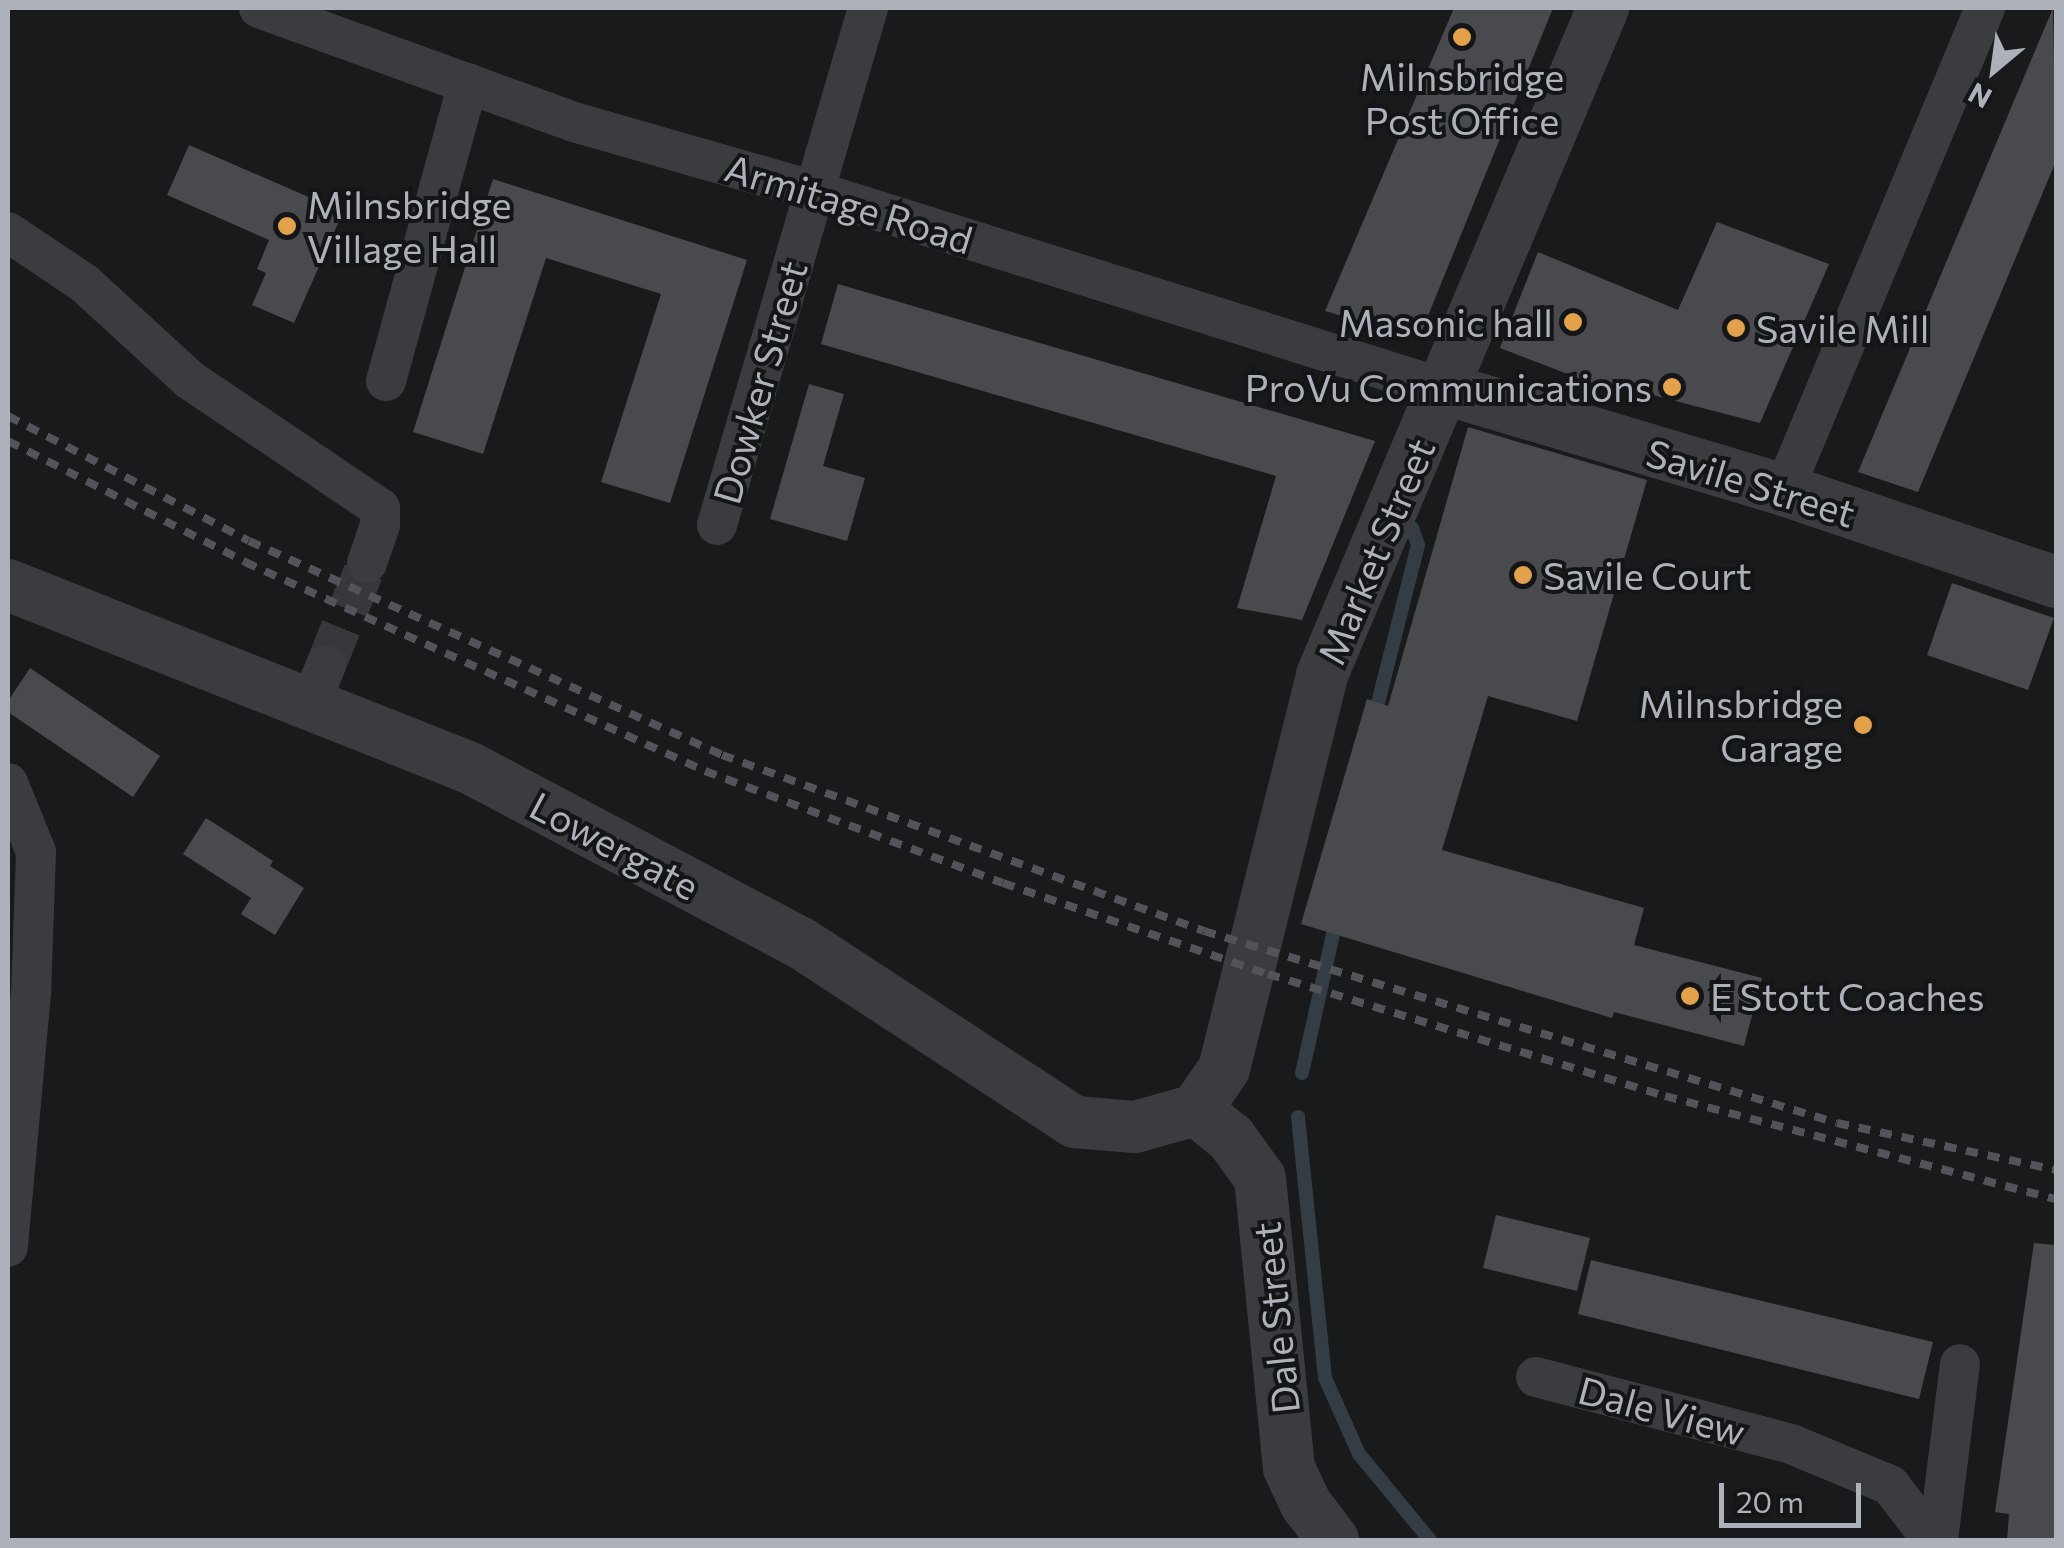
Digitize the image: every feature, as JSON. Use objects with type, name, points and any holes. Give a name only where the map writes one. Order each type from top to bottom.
[{"type":"street","name":"Armitage Road","points":[[259,8],[574,122],[815,191],[1442,388]]},
{"type":"street","name":"Dowker Street","points":[[717,526],[868,8]]},
{"type":"street","name":"Market Street","points":[[1196,1110],[1224,1069],[1322,675],[1602,8]]},
{"type":"street","points":[[1784,490],[1985,8]]},
{"type":"street","points":[[386,380],[468,84]]},
{"type":"street","points":[[8,232],[84,283],[190,380],[380,508],[380,525],[367,563]]},
{"type":"street","name":"Savile Street","points":[[1442,388],[1784,490],[2056,582]]},
{"type":"street","name":"Lowergate","points":[[8,585],[318,684],[800,943],[1075,1122],[1136,1128],[1196,1110]]},
{"type":"street","points":[[8,783],[36,852],[31,993],[8,1248]]},
{"type":"street","name":"Dale Street","points":[[1196,1110],[1232,1138],[1260,1178],[1289,1468],[1306,1504],[1334,1540]]},
{"type":"street","points":[[1935,1540],[1960,1364]]},
{"type":"street","name":"Dale View","points":[[1536,1377],[1791,1444],[1890,1484],[1935,1540]]},
{"type":"building","points":[[1454,8],[1553,8],[1419,338],[1325,311]]},
{"type":"building","points":[[2053,8],[2056,161],[1918,492],[1858,472]]},
{"type":"building","name":"Milnsbridge Village Hall","points":[[189,145],[343,212],[294,323],[252,305],[266,273],[257,269],[269,240],[167,195]]},
{"type":"building","points":[[493,179],[747,260],[670,503],[601,482],[661,294],[546,258],[483,454],[413,432]]},
{"type":"building","points":[[1717,222],[1829,264],[1760,423],[1614,385],[1612,391],[1500,348],[1538,252],[1678,310]]},
{"type":"building","points":[[838,284],[1375,441],[1302,620],[1237,608],[1276,476],[821,344]]},
{"type":"building","points":[[809,384],[844,394],[823,466],[865,478],[847,541],[770,519]]},
{"type":"building","points":[[1468,427],[1647,480],[1577,721],[1488,696],[1442,850],[1644,908],[1634,945],[1762,978],[1744,1046],[1614,1012],[1612,1018],[1301,924],[1367,699],[1388,706]]},
{"type":"building","points":[[1952,583],[2054,618],[2028,690],[1927,655]]},
{"type":"building","points":[[30,668],[160,756],[133,797],[8,712],[8,701]]},
{"type":"building","points":[[206,818],[273,861],[270,866],[304,888],[275,935],[241,914],[251,898],[183,854]]},
{"type":"building","points":[[1496,1215],[1590,1238],[1577,1291],[1483,1268]]},
{"type":"building","points":[[2034,1243],[2056,1245],[2056,1540],[2007,1540],[2009,1514],[1995,1512]]},
{"type":"building","points":[[1591,1260],[1933,1342],[1919,1399],[1578,1314]]},
{"type":"waterway","points":[[1378,703],[1418,545],[1412,528]]},
{"type":"waterway","points":[[1302,1073],[1333,934]]},
{"type":"waterway","points":[[1298,1117],[1325,1378],[1359,1454],[1430,1540]]},
{"type":"tunnel","points":[[326,665],[367,563]]},
{"type":"railway","points":[[8,416],[249,541],[722,755],[1204,931],[1837,1123],[2056,1170]]},
{"type":"railway","points":[[8,441],[245,562],[705,771],[1003,883],[1268,974],[1665,1096],[2056,1199]]},
{"type":"place","name":"Milnsbridge Post Office","points":[[1462,37]]},
{"type":"place","name":"Milnsbridge Village Hall","points":[[287,226]]},
{"type":"place","name":"Masonic hall","points":[[1573,322]]},
{"type":"place","name":"Savile Mill","points":[[1736,328]]},
{"type":"place","name":"ProVu Communications","points":[[1672,387]]},
{"type":"place","name":"Savile Court","points":[[1523,575]]},
{"type":"place","name":"Milnsbridge Garage","points":[[1863,725]]},
{"type":"place","name":"E Stott Coaches","points":[[1690,996]]}]
